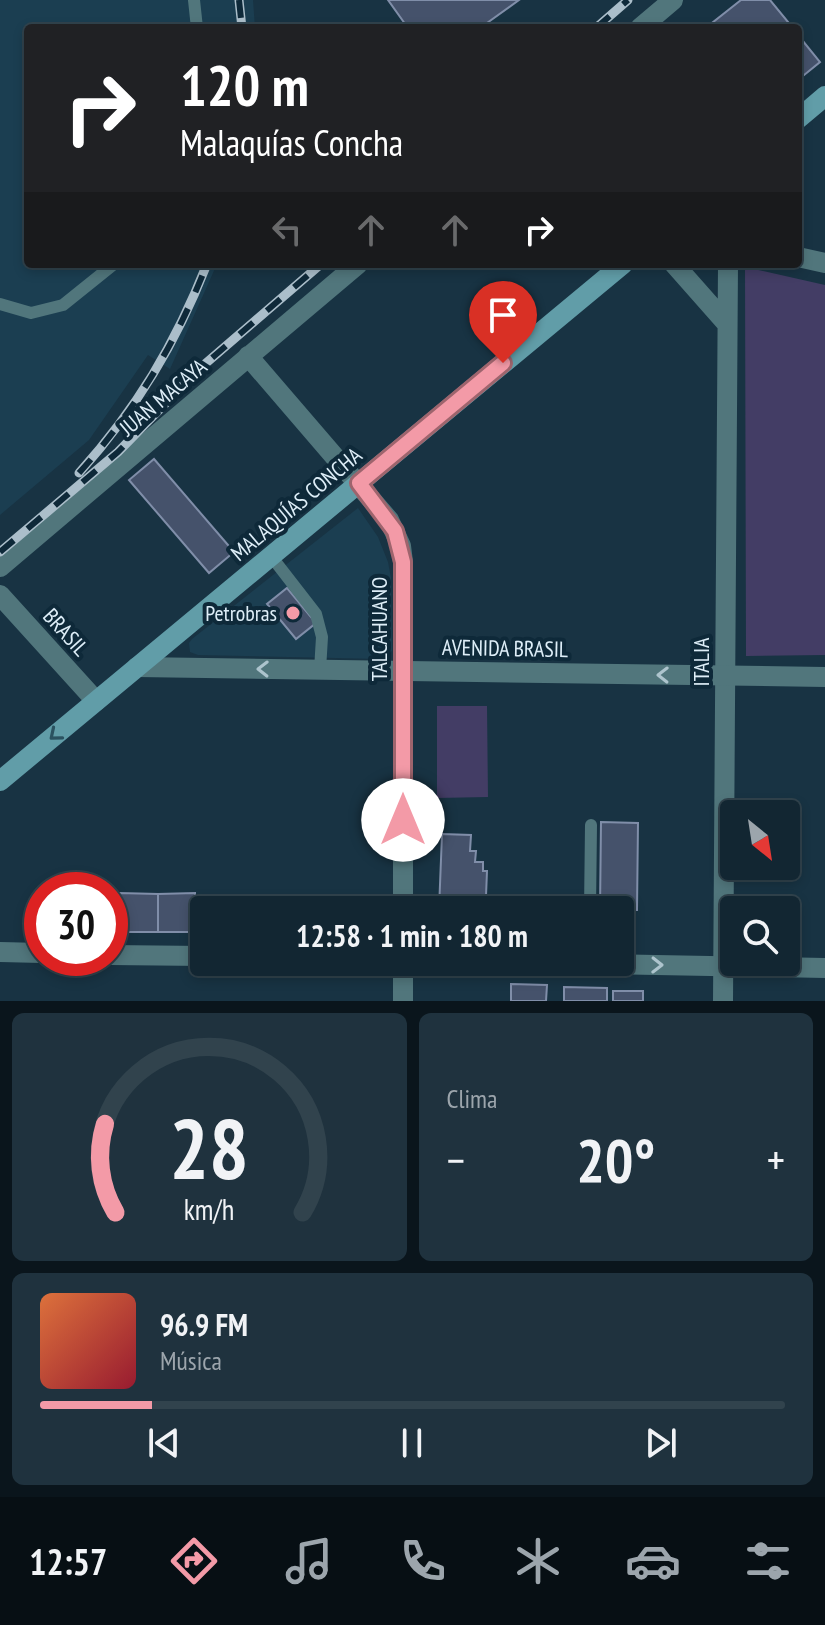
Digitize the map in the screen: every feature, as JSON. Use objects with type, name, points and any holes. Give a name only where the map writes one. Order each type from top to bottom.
[{"type":"main road","points":[[802,116],[825,96]]},
{"type":"main road","name":"MALAQUÍAS CONCHA","points":[[0,781],[618,268]]},
{"type":"street","points":[[645,24],[673,0]]},
{"type":"street","points":[[802,258],[825,263]]},
{"type":"street","name":"JUAN MACAYA","points":[[0,567],[353,268]]},
{"type":"street","points":[[678,268],[727,324]]},
{"type":"street","name":"ITALIA","points":[[723,896],[728,268]]},
{"type":"street","name":"TALCAHUANO","points":[[248,356],[389,520],[401,546],[403,896]]},
{"type":"street","name":"BRASIL","points":[[0,595],[96,701]]},
{"type":"street","name":"AVENIDA BRASIL","points":[[137,667],[825,677]]},
{"type":"street","points":[[0,952],[24,953]]},
{"type":"street","points":[[128,955],[190,956]]},
{"type":"street","points":[[634,964],[720,966]]},
{"type":"street","points":[[800,968],[825,968]]},
{"type":"street","points":[[403,976],[403,1001]]},
{"type":"street","name":"ITALIA","points":[[723,976],[723,1001]]},
{"type":"lane","points":[[194,0],[197,24]]},
{"type":"lane","points":[[0,304],[31,313],[63,305],[109,268]]},
{"type":"lane","points":[[271,556],[316,614],[322,637],[320,670]]},
{"type":"lane","points":[[590,896],[591,825]]},
{"type":"shaded area","points":[[0,0],[253,0],[255,24],[24,24],[24,268],[215,268],[170,369],[148,355],[89,440],[0,515]]},
{"type":"shaded area","points":[[745,268],[749,268],[825,285],[825,655],[746,656]]},
{"type":"shaded area","points":[[358,508],[378,537],[388,562],[392,651],[382,659],[198,655],[190,652],[192,639]]},
{"type":"shaded area","points":[[437,706],[487,706],[488,797],[437,798]]},
{"type":"building","points":[[388,0],[519,0],[486,24],[405,24]]},
{"type":"building","points":[[741,0],[770,0],[790,24],[713,24]]},
{"type":"building","points":[[802,40],[820,62],[802,77]]},
{"type":"building","points":[[154,459],[234,552],[209,573],[129,480]]},
{"type":"building","points":[[287,588],[316,623],[296,639],[267,604]]},
{"type":"building","points":[[601,822],[638,823],[637,910],[634,910],[634,896],[600,896]]},
{"type":"building","points":[[442,834],[471,835],[470,851],[476,851],[475,862],[483,862],[483,871],[487,871],[486,896],[440,896]]},
{"type":"building","points":[[128,893],[158,894],[158,932],[128,932]]},
{"type":"building","points":[[195,893],[195,896],[190,896],[190,932],[158,932],[158,894]]},
{"type":"building","points":[[511,984],[547,985],[546,1001],[511,1001]]},
{"type":"building","points":[[564,987],[607,988],[607,1001],[564,1001]]},
{"type":"building","points":[[613,991],[643,991],[643,1001],[613,1001]]},
{"type":"railway","points":[[239,0],[242,24]]},
{"type":"railway","points":[[601,24],[628,0]]},
{"type":"railway","points":[[79,473],[137,400],[182,322],[205,268]]},
{"type":"railway","points":[[0,552],[118,452],[198,370],[316,268]]},
{"type":"place","name":"Petrobras","points":[[293,613]]},
{"type":"route","points":[[403,820],[401,546],[389,520],[359,483],[503,363]]}]
